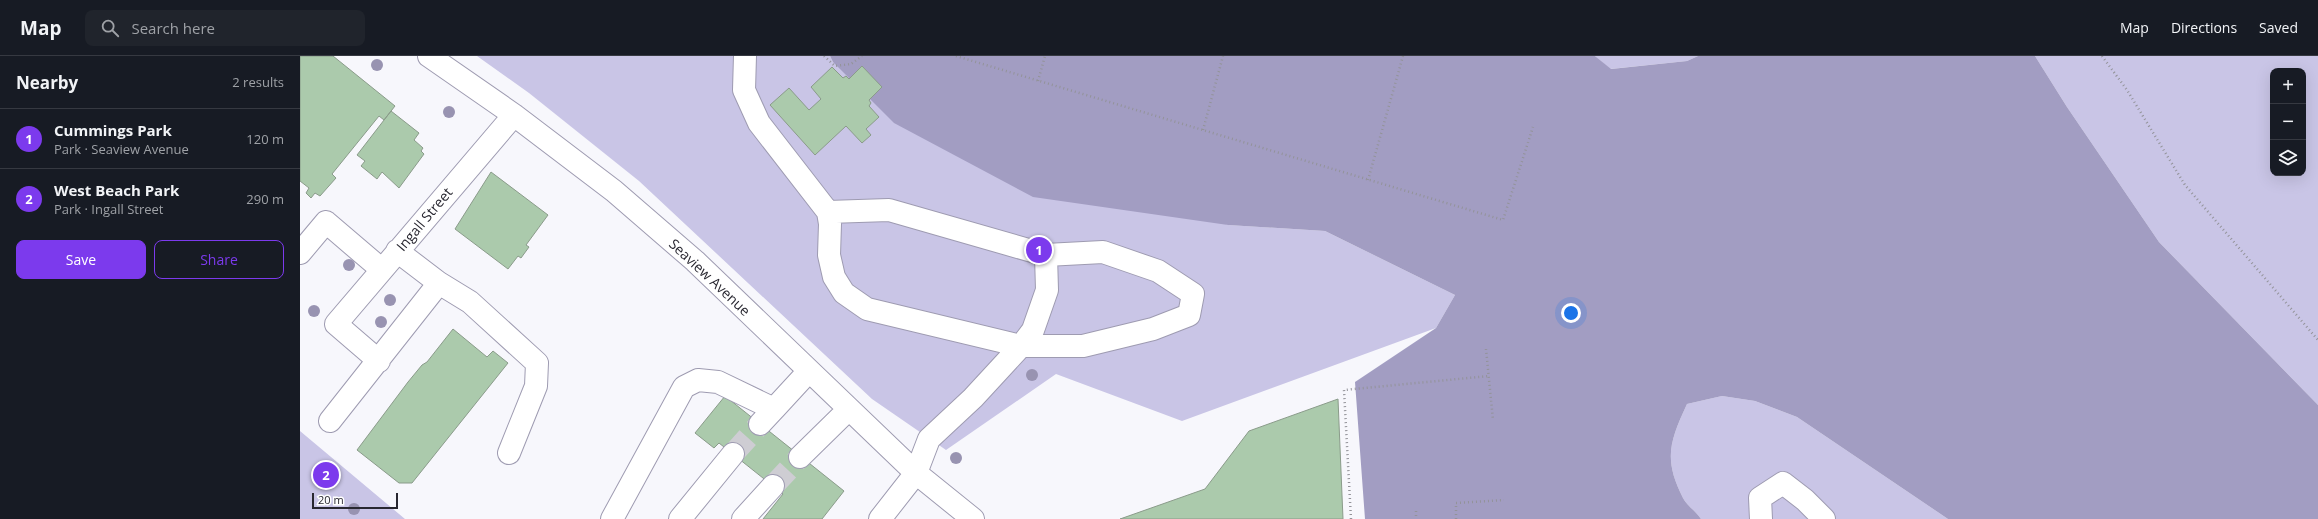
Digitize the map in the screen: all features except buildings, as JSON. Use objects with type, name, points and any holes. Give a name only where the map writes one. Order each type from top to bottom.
[{"type":"street","name":"Seaview Avenue","points":[[429,56],[514,115],[620,196],[695,261],[916,473],[973,519]]},
{"type":"street","points":[[745,56],[744,90],[759,123],[828,212],[830,265],[838,285],[856,302],[867,309],[1021,346],[1082,346],[1153,329],[1189,315],[1193,294],[1158,271],[1103,252],[1046,255],[889,210],[828,212]]},
{"type":"street","name":"Ingall Street","points":[[379,361],[336,324],[381,269],[514,115]]},
{"type":"street","points":[[300,253],[326,222],[381,269]]},
{"type":"street","points":[[397,251],[439,283],[470,302],[536,363],[536,386],[509,453]]},
{"type":"street","points":[[880,519],[916,473],[929,439],[973,398],[1021,346],[1033,330],[1047,290],[1046,255]]},
{"type":"street","points":[[330,421],[379,361],[439,283]]},
{"type":"street","points":[[612,519],[684,387],[698,380],[718,382],[767,416],[809,371]]},
{"type":"street","points":[[800,457],[849,409]]},
{"type":"street","points":[[680,519],[733,454]]},
{"type":"street","points":[[1761,519],[1760,498],[1783,483],[1805,500],[1824,519]]},
{"type":"street","points":[[743,519],[773,486]]},
{"type":"path","points":[[824,56],[835,66],[851,64],[862,56]]},
{"type":"path","points":[[956,56],[1503,220],[1533,127]]},
{"type":"path","points":[[1038,81],[1045,56]]},
{"type":"path","points":[[1203,130],[1223,56]]},
{"type":"path","points":[[1368,180],[1403,56]]},
{"type":"path","points":[[2102,56],[2127,90],[2185,185],[2318,340]]},
{"type":"path","points":[[1486,349],[1493,420]]},
{"type":"path","points":[[1351,519],[1344,390],[1489,376]]},
{"type":"path","points":[[1456,519],[1456,503],[1504,500]]},
{"type":"path","points":[[1416,511],[1416,519]]},
{"type":"shaded area","points":[[477,56],[830,56],[833,62],[1228,225],[1325,231],[1455,295],[1436,328],[1182,421],[1056,374],[946,450],[872,399],[639,181],[529,93]]},
{"type":"shaded area","points":[[830,56],[1595,56],[1611,69],[1687,61],[1698,56],[2035,56],[2067,107],[2159,242],[2318,405],[2318,519],[1948,519],[1797,417],[1755,401],[1722,396],[1687,404],[1676,429],[1671,450],[1673,472],[1683,498],[1701,519],[1365,519],[1355,382],[1436,328],[1455,295],[1325,231],[1228,225],[1033,197],[894,123],[833,62]]},
{"type":"shaded area","points":[[1595,56],[1698,56],[1687,61],[1610,69]]},
{"type":"shaded area","points":[[2035,56],[2318,56],[2318,405],[2159,242],[2067,107]]},
{"type":"shaded area","points":[[1722,396],[1755,401],[1797,417],[1948,519],[1701,519],[1683,498],[1673,472],[1671,450],[1676,429],[1687,404]]},
{"type":"shaded area","points":[[300,431],[405,519],[300,519]]},
{"type":"tunnel","points":[[733,454],[760,424]]},
{"type":"tunnel","points":[[773,486],[800,457]]},
{"type":"place","name":"Cummings Park","points":[[1039,250]]},
{"type":"place","name":"West Beach Park","points":[[326,475]]}]
